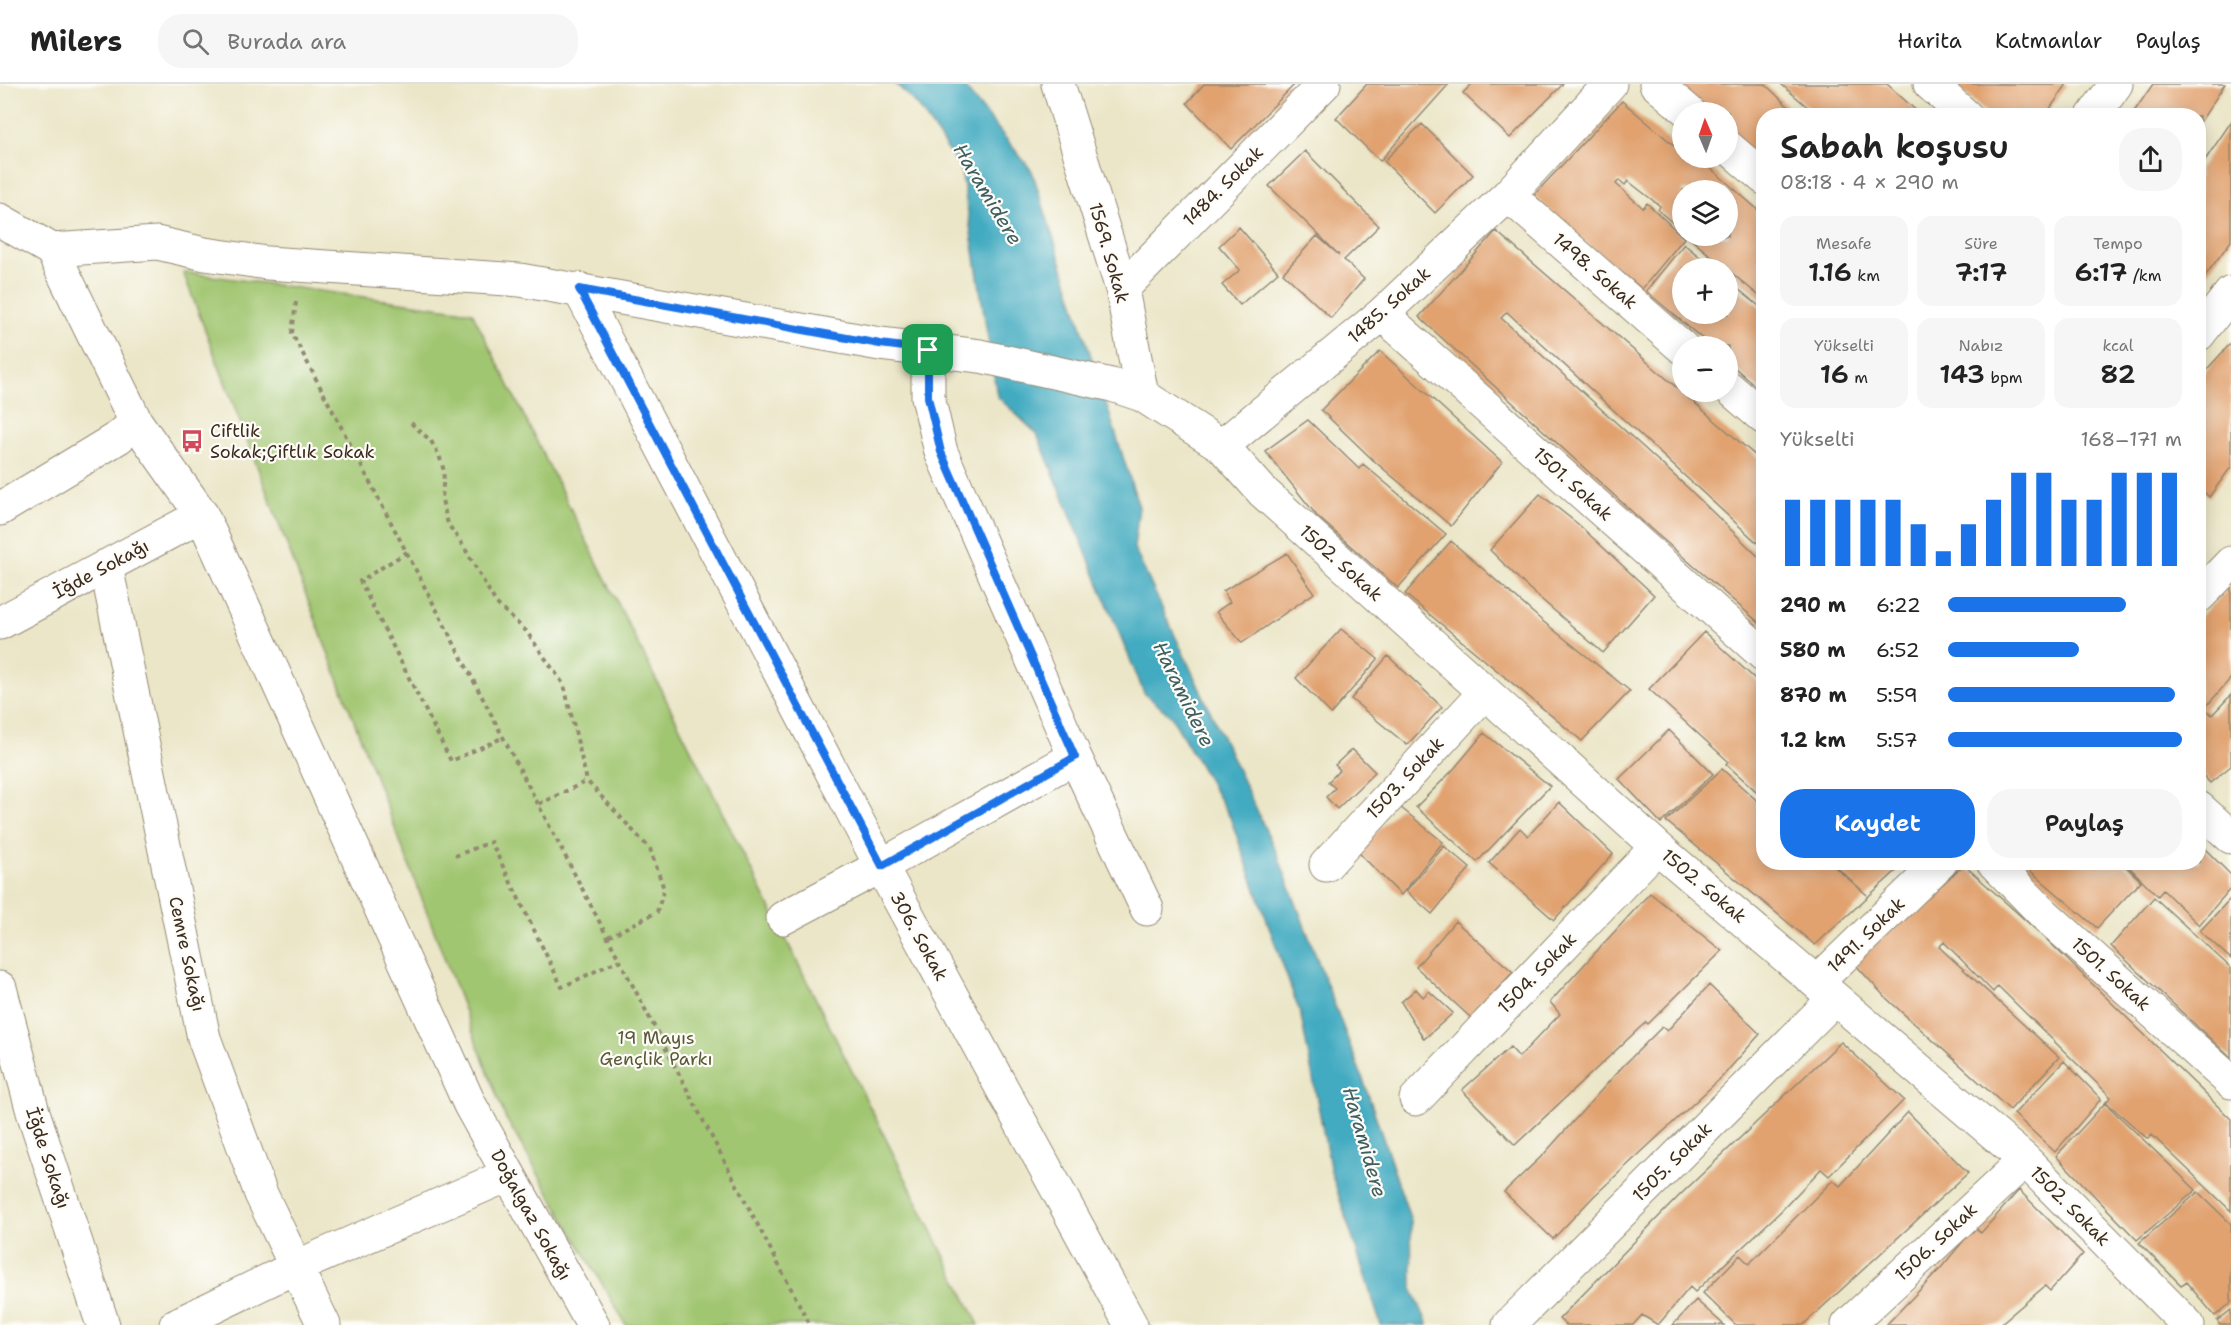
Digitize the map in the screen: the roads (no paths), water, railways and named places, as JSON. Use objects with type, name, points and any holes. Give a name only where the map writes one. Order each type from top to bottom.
[{"type":"street","name":"1484. Sokak","points":[[1122,289],[1324,84]]},
{"type":"street","name":"1485. Sokak","points":[[1222,446],[1382,314],[1508,195],[1610,84]]},
{"type":"street","points":[[1656,84],[1677,102]]},
{"type":"street","points":[[1930,84],[1957,108]]},
{"type":"street","points":[[2099,108],[2116,84]]},
{"type":"street","name":"1569. Sokak","points":[[1062,87],[1122,289],[1127,390]]},
{"type":"street","points":[[1738,156],[1756,171]]},
{"type":"street","name":"1498. Sokak","points":[[1508,195],[1672,338]]},
{"type":"street","points":[[0,220],[52,250],[157,243],[257,261],[520,280],[880,344],[980,356],[1127,390],[1222,446]]},
{"type":"street","name":"Doğalgaz Sokağı","points":[[52,250],[136,422],[202,516],[470,1105],[593,1325]]},
{"type":"street","name":"306. Sokak","points":[[579,289],[882,866],[1131,1325]]},
{"type":"street","points":[[2206,325],[2231,293]]},
{"type":"street","name":"1501. Sokak","points":[[1382,314],[1756,648]]},
{"type":"street","points":[[928,350],[928,397],[941,452],[1075,757],[1147,909]]},
{"type":"street","points":[[1738,396],[1756,411]]},
{"type":"street","points":[[0,509],[119,437],[136,422]]},
{"type":"street","name":"1502. Sokak","points":[[1222,446],[1263,492],[1657,847],[2025,1160],[2184,1324]]},
{"type":"street","name":"İğde Sokağı","points":[[0,623],[202,516]]},
{"type":"street","points":[[2206,589],[2231,563]]},
{"type":"street","name":"Cemre Sokağı","points":[[106,566],[204,1038],[261,1194],[324,1325]]},
{"type":"street","name":"1503. Sokak","points":[[1326,865],[1485,692]]},
{"type":"street","points":[[783,918],[882,866],[1075,757]]},
{"type":"street","points":[[2206,813],[2228,829]]},
{"type":"street","name":"1504. Sokak","points":[[1416,1099],[1657,847]]},
{"type":"street","name":"1491. Sokak","points":[[1825,991],[1934,870]]},
{"type":"street","name":"1501. Sokak","points":[[2001,870],[2042,912],[2231,1082]]},
{"type":"street","name":"İğde Sokağı","points":[[0,988],[33,1112],[103,1325]]},
{"type":"street","name":"1505. Sokak","points":[[1509,1325],[1825,991]]},
{"type":"street","name":"1506. Sokak","points":[[1848,1325],[2025,1160]]},
{"type":"street","points":[[176,1325],[297,1267],[508,1174]]},
{"type":"water","name":"Haramidere","points":[[896,84],[962,84],[1032,171],[1139,507],[1134,548],[1278,856],[1364,1082],[1411,1221],[1412,1288],[1428,1325],[1381,1325],[1331,1172],[1301,1016],[1230,817],[1171,716],[1144,693],[1037,434],[997,396],[961,169],[918,106]]},
{"type":"place","name":"Ciftlik Sokak;Çiftlık Sokak","points":[[192,441]]},
{"type":"park label","name":"19 Mayıs Gençlik Parkı","points":[[656,1048]]}]
